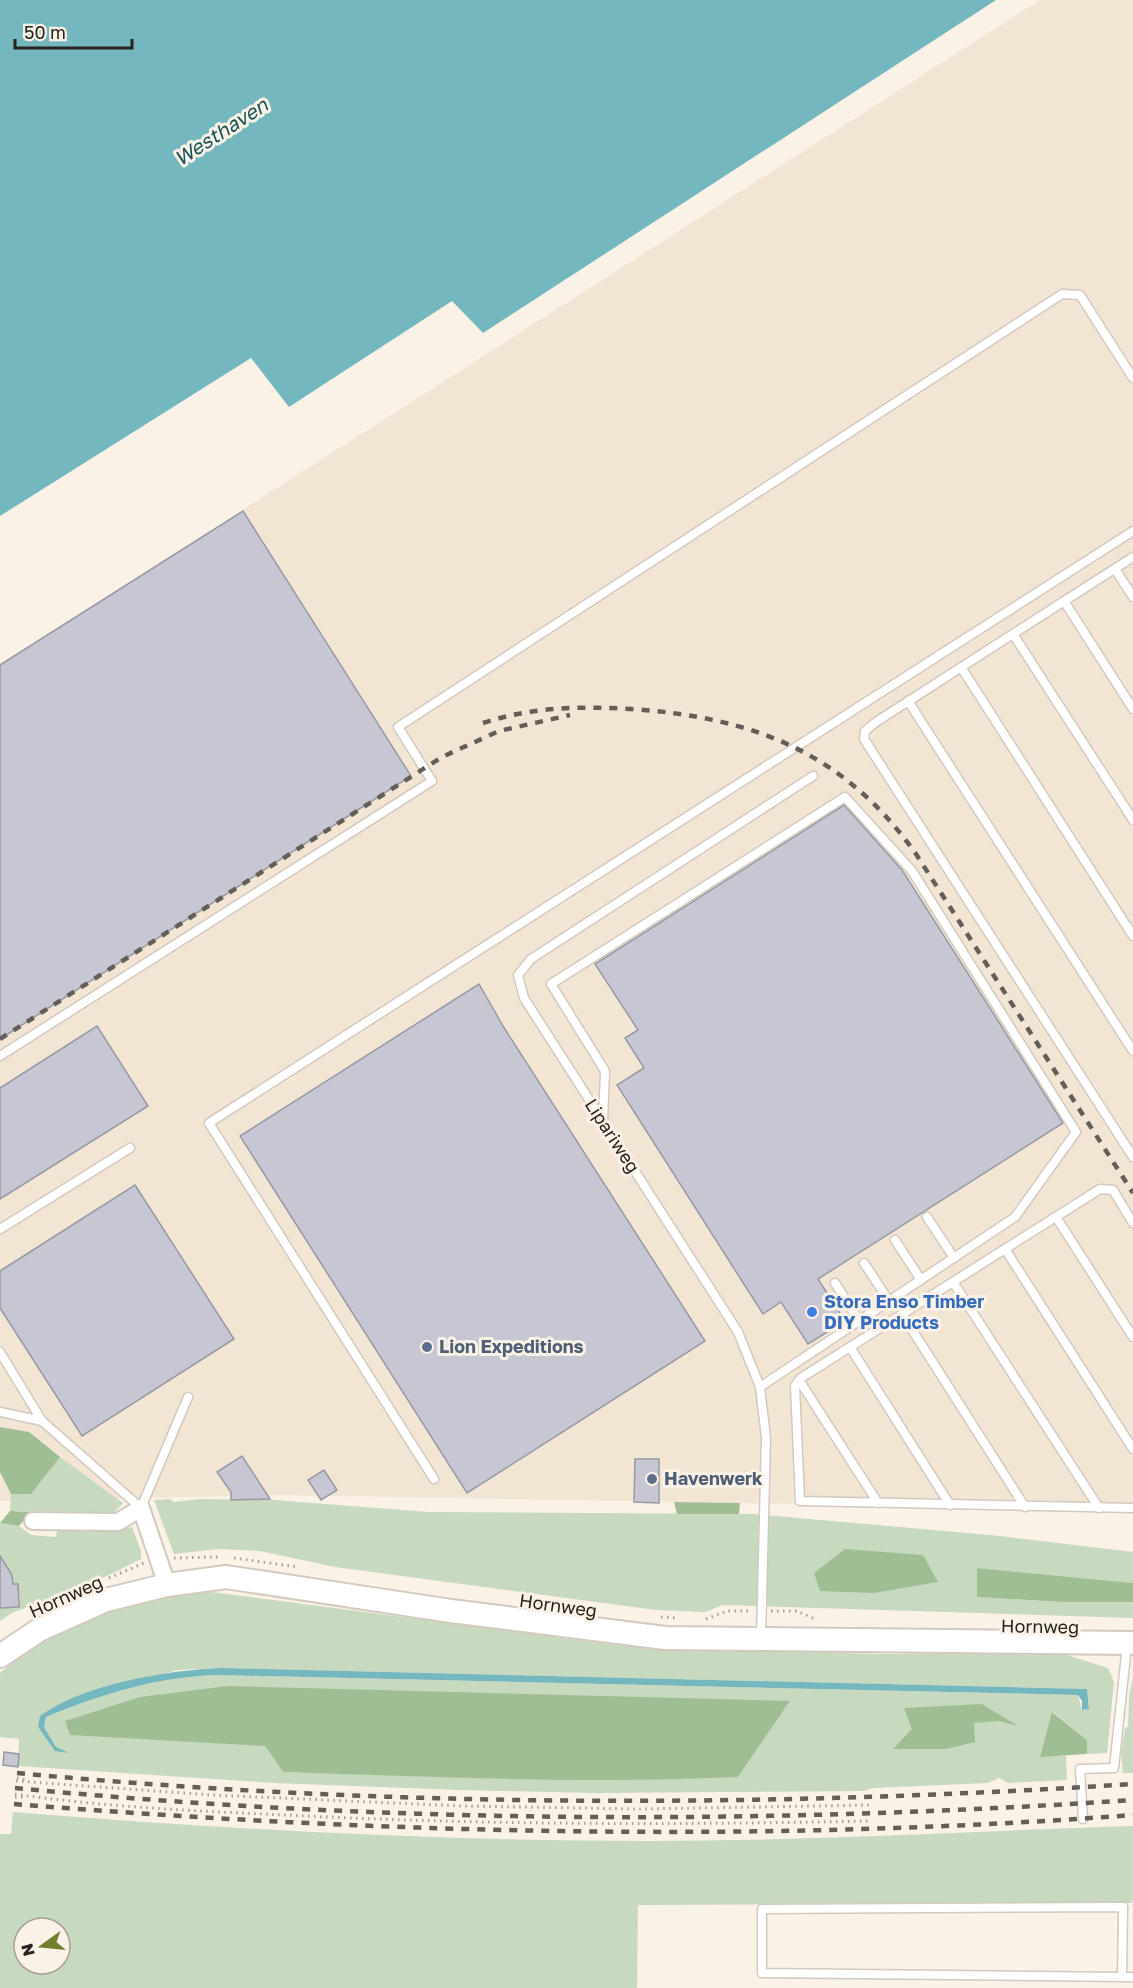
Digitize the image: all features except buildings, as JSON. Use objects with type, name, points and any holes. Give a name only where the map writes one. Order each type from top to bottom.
[{"type":"street","points":[[33,1521],[118,1522],[141,1508],[167,1585]]},
{"type":"street","name":"Hornweg","points":[[0,1656],[39,1630],[106,1600],[167,1585],[226,1577],[451,1611],[665,1638],[1130,1643]]},
{"type":"lane","points":[[0,1056],[432,781],[398,728],[1062,294],[1080,295],[1133,378]]},
{"type":"lane","points":[[434,1479],[209,1124],[1133,531]]},
{"type":"lane","points":[[1133,557],[876,722],[865,731],[864,739],[1133,1157]]},
{"type":"lane","points":[[1115,569],[1133,597]]},
{"type":"lane","points":[[1064,601],[1133,709]]},
{"type":"lane","points":[[1013,634],[1133,820]]},
{"type":"lane","points":[[961,667],[1133,936]]},
{"type":"lane","points":[[908,701],[1133,1051]]},
{"type":"lane","name":"Lipariweg","points":[[761,1639],[766,1438],[760,1387],[738,1332],[524,998],[518,975],[531,959],[813,776]]},
{"type":"lane","points":[[603,1121],[605,1071],[550,984],[845,797],[912,871],[1076,1132],[1015,1217],[760,1387]]},
{"type":"lane","points":[[0,1229],[130,1148]]},
{"type":"lane","points":[[1133,1223],[1113,1190],[1100,1189],[850,1347],[799,1380],[795,1386],[800,1501],[1133,1508]]},
{"type":"lane","points":[[1056,1217],[1133,1336]]},
{"type":"lane","points":[[927,1218],[954,1258]]},
{"type":"lane","points":[[895,1240],[921,1280]]},
{"type":"lane","points":[[1005,1249],[1133,1449]]},
{"type":"lane","points":[[864,1263],[889,1301]]},
{"type":"lane","points":[[953,1282],[1099,1508]]},
{"type":"lane","points":[[835,1283],[859,1321]]},
{"type":"lane","points":[[902,1314],[1025,1507]]},
{"type":"lane","points":[[850,1347],[950,1505]]},
{"type":"lane","points":[[0,1352],[42,1421],[141,1508],[188,1397]]},
{"type":"lane","points":[[799,1380],[878,1503]]},
{"type":"lane","points":[[0,1412],[42,1421]]},
{"type":"lane","points":[[1083,1819],[1080,1769],[1114,1768],[1130,1643]]},
{"type":"lane","points":[[1122,1977],[1123,1907],[762,1910],[762,1973],[1122,1977],[1133,1977]]},
{"type":"path","name":"Hornweg","points":[[99,1582],[133,1566],[158,1559],[189,1556],[249,1558],[303,1568]]},
{"type":"path","name":"Hornweg","points":[[29,1613],[69,1594]]},
{"type":"path","points":[[696,1618],[707,1619],[727,1611],[797,1611],[819,1621]]},
{"type":"path","points":[[653,1617],[686,1618]]},
{"type":"path","points":[[16,1780],[212,1795],[462,1806],[669,1809],[871,1805]]},
{"type":"path","points":[[15,1796],[242,1813],[444,1822],[677,1824],[871,1821]]},
{"type":"shaded area","points":[[1040,0],[1133,0],[1133,1510],[276,1495],[0,1501],[0,665]]},
{"type":"green space","points":[[0,1427],[29,1432],[60,1457],[31,1494],[11,1494],[0,1472]]},
{"type":"green space","points":[[60,1457],[123,1503],[113,1514],[10,1511],[11,1494],[31,1494]]},
{"type":"green space","points":[[170,1499],[174,1502],[200,1499],[274,1500],[428,1512],[755,1514],[1000,1536],[1133,1552],[1133,1583],[977,1568],[977,1597],[1062,1602],[1133,1602],[1133,1618],[723,1605],[705,1612],[656,1610],[335,1567],[260,1551],[218,1549],[174,1554],[154,1500]]},
{"type":"green space","points":[[674,1502],[740,1503],[739,1514],[677,1514]]},
{"type":"green space","points":[[10,1511],[31,1512],[19,1526],[0,1523]]},
{"type":"green space","points":[[0,1523],[19,1526],[31,1535],[56,1537],[57,1531],[111,1531],[132,1527],[141,1551],[141,1559],[107,1576],[12,1613],[0,1621]]},
{"type":"green space","points":[[845,1549],[923,1555],[938,1582],[874,1593],[820,1591],[814,1573]]},
{"type":"green space","points":[[977,1568],[1133,1583],[1133,1602],[1062,1602],[977,1597]]},
{"type":"green space","points":[[212,1592],[617,1645],[874,1654],[1064,1654],[1108,1668],[1114,1682],[1107,1753],[1087,1754],[1087,1740],[1053,1712],[1040,1756],[1066,1756],[1067,1780],[1008,1783],[999,1778],[988,1783],[873,1788],[864,1791],[594,1793],[273,1783],[18,1766],[19,1739],[0,1737],[0,1673],[32,1648],[70,1625],[129,1604]],"holes":[[[222,1668],[1087,1689],[1089,1708],[1082,1710],[1078,1695],[217,1675],[172,1679],[130,1688],[46,1717],[44,1727],[56,1747],[66,1753],[55,1750],[38,1727],[52,1708],[80,1696],[178,1670]],[[790,1701],[738,1777],[522,1779],[283,1772],[265,1746]]]},
{"type":"green space","points":[[1133,1677],[1133,1773],[1123,1773],[1121,1752],[1125,1728],[1128,1727],[1129,1698]]},
{"type":"green space","points":[[228,1686],[790,1701],[738,1777],[681,1779],[510,1779],[283,1772],[265,1746],[70,1735],[65,1721],[140,1697]]},
{"type":"green space","points":[[982,1704],[1018,1726],[999,1721],[974,1723],[975,1742],[946,1749],[893,1749],[912,1729],[904,1708]]},
{"type":"green space","points":[[1052,1712],[1087,1740],[1087,1754],[1040,1757]]},
{"type":"green space","points":[[13,1812],[331,1833],[490,1839],[650,1841],[1133,1826],[1133,1900],[1131,1903],[638,1905],[637,1988],[0,1988],[0,1834],[11,1834]]},
{"type":"water","name":"Westhaven","points":[[0,0],[996,0],[483,333],[452,301],[289,407],[251,358],[0,516]]},
{"type":"water","points":[[222,1668],[1087,1689],[1089,1709],[1082,1710],[1082,1701],[1078,1695],[217,1675],[172,1679],[130,1688],[46,1717],[44,1727],[56,1747],[69,1753],[55,1751],[38,1727],[40,1716],[79,1695],[103,1687],[177,1672]]},
{"type":"railway","points":[[483,723],[538,711],[575,708],[675,713],[755,732],[792,746],[826,765],[858,789],[888,819],[916,854],[1133,1193]]},
{"type":"railway","points":[[0,1039],[442,757],[499,731],[570,715]]},
{"type":"railway","points":[[17,1773],[156,1785],[296,1793],[575,1801],[854,1797],[1133,1784]]},
{"type":"railway","points":[[15,1788],[294,1809],[574,1817],[854,1814],[1133,1800]]},
{"type":"railway","points":[[14,1804],[293,1822],[573,1831],[713,1832],[853,1829],[993,1824],[1133,1815]]},
{"type":"place","name":"Stora Enso Timber DIY Products","points":[[812,1312]]},
{"type":"place","name":"Lion Expeditions","points":[[427,1347]]},
{"type":"place","name":"Havenwerk","points":[[652,1479]]}]
